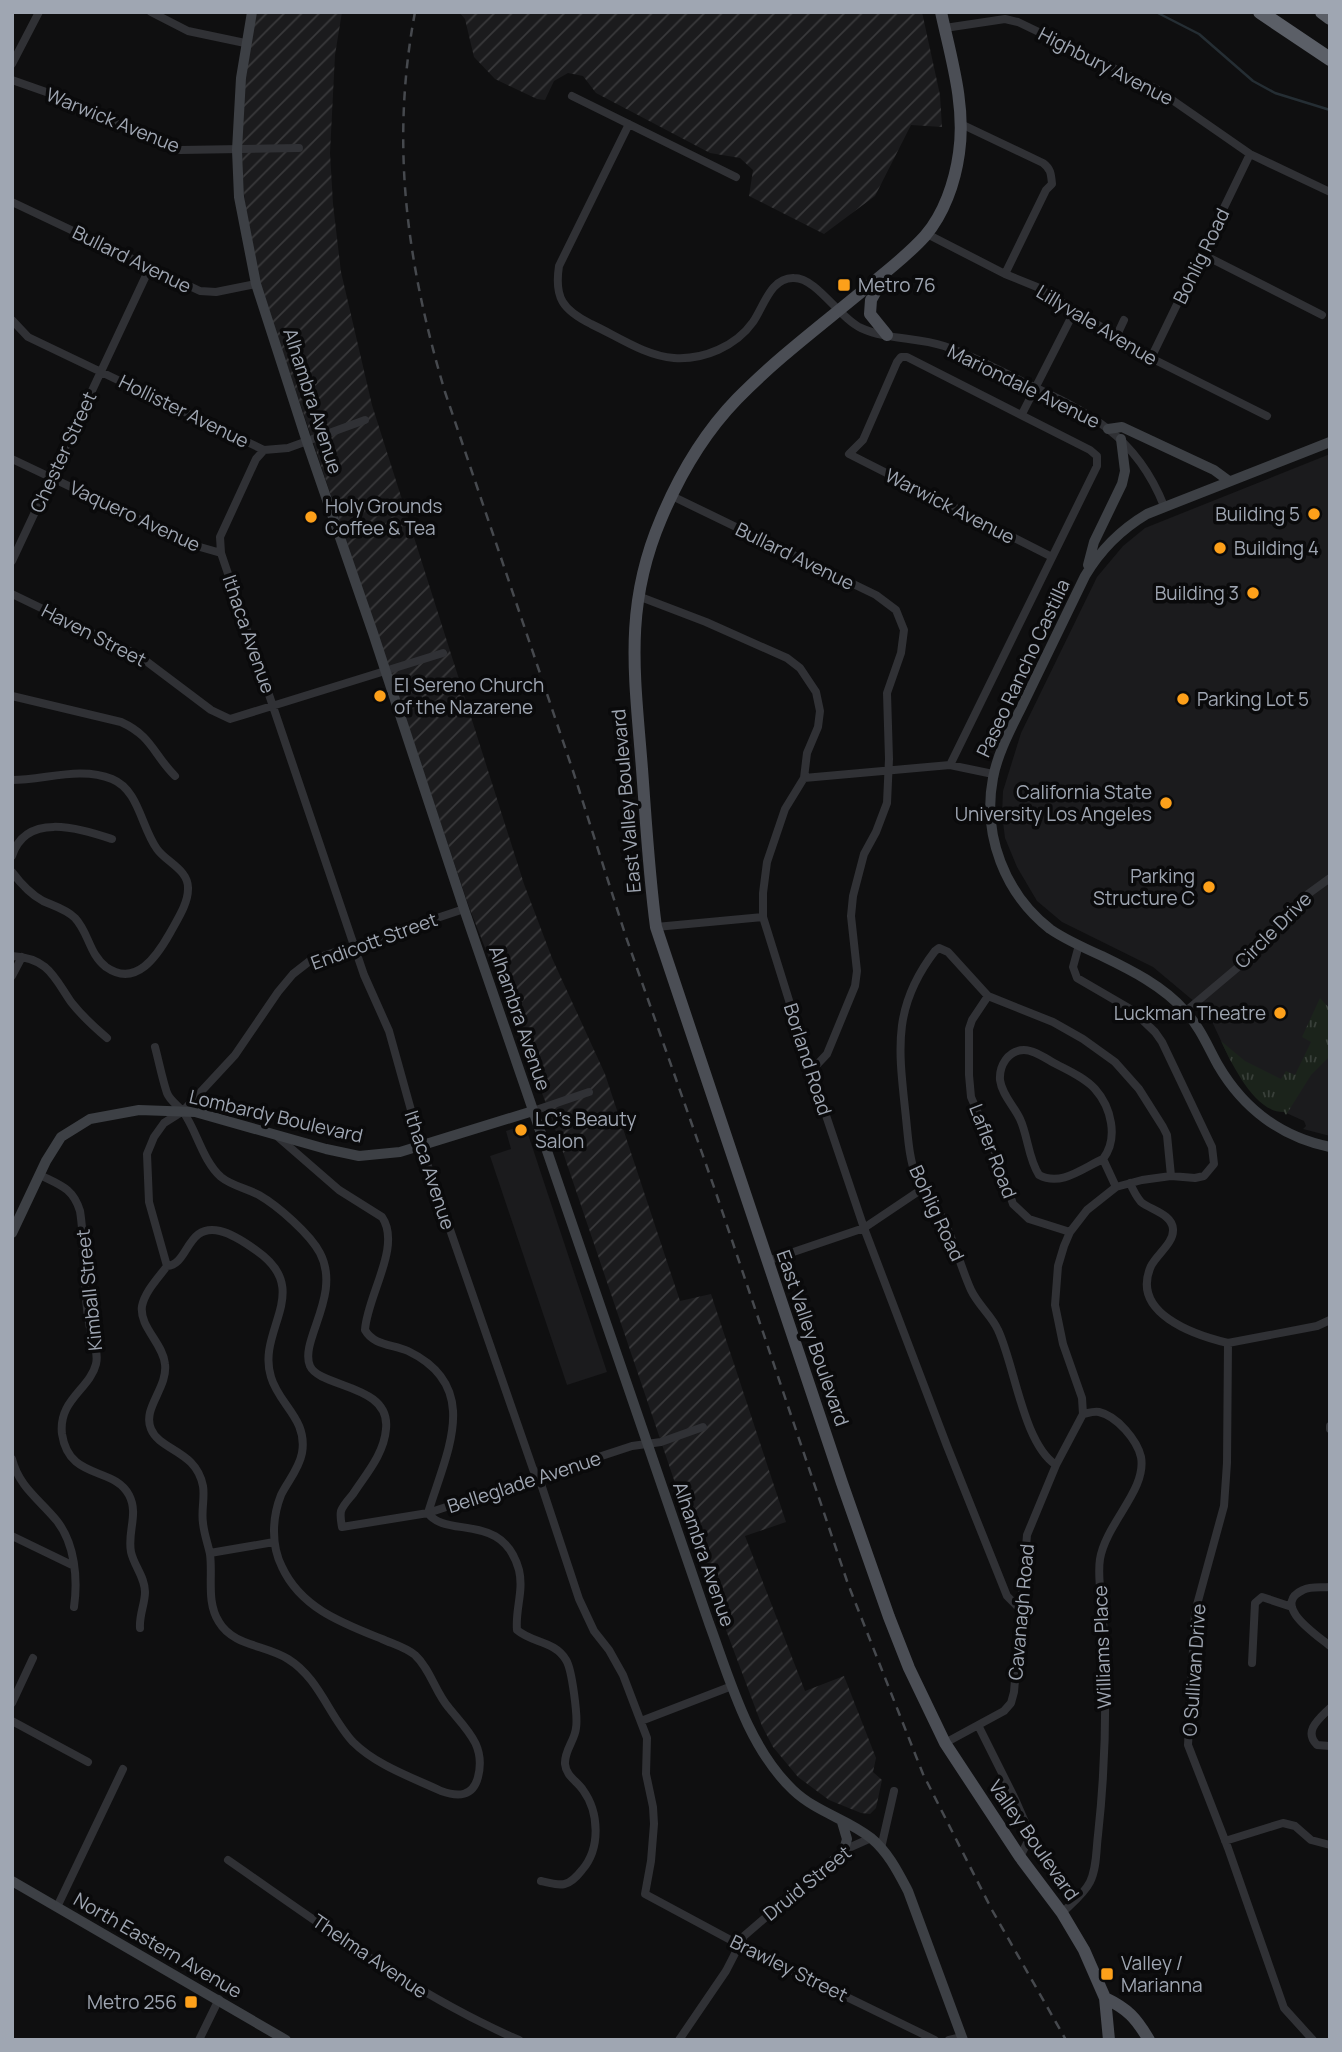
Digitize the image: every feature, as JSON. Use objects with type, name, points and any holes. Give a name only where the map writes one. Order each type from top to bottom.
[{"type":"highway","points":[[1260,12],[1330,59]]},
{"type":"highway","points":[[1322,12],[1330,18]]},
{"type":"main road","name":"Alhambra Avenue","points":[[252,12],[245,43],[237,112],[237,150],[239,197],[256,284],[384,672],[647,1444],[732,1686],[758,1743],[780,1776],[808,1803],[871,1838],[898,1871],[963,2038]]},
{"type":"main road","name":"East Valley Boulevard","points":[[909,1668],[873,1573],[656,927],[633,649],[638,596],[654,537],[672,496],[708,436],[733,404],[791,350],[886,272],[927,234],[940,214],[952,185],[960,152],[961,124],[958,93],[941,12]]},
{"type":"main road","points":[[886,272],[870,306],[871,316],[887,335]]},
{"type":"main road","points":[[1108,429],[1122,427],[1214,470],[1229,481]]},
{"type":"main road","points":[[1085,576],[1094,542],[1122,484],[1125,469],[1121,439]]},
{"type":"main road","name":"Paseo Rancho Castilla","points":[[1330,442],[1147,514],[1122,531],[1097,556],[1010,731],[993,774],[990,809],[999,859],[1006,876],[1023,901],[1041,920],[1057,933],[1153,984],[1186,1011],[1225,1076],[1258,1115],[1295,1136],[1330,1147]]},
{"type":"main road","name":"Lombardy Boulevard","points":[[12,1233],[61,1137],[90,1119],[139,1110],[195,1112],[359,1156],[385,1154],[421,1146],[533,1111]]},
{"type":"main road","name":"Valley Boulevard","points":[[909,1668],[945,1743],[1020,1857],[1062,1913],[1097,1975],[1105,1998],[1109,2040]]},
{"type":"main road","points":[[842,1822],[847,1839],[844,1850]]},
{"type":"main road","name":"North Eastern Avenue","points":[[12,1881],[286,2040]]},
{"type":"main road","points":[[1105,1998],[1124,2007],[1136,2018],[1149,2040]]},
{"type":"street","points":[[12,64],[39,12]]},
{"type":"street","points":[[151,12],[188,31],[245,43]]},
{"type":"street","name":"Highbury Avenue","points":[[945,28],[1005,19],[1018,22],[1155,88],[1250,154],[1330,192]]},
{"type":"street","name":"Warwick Avenue","points":[[12,80],[49,93],[163,145],[180,150],[299,148]]},
{"type":"street","points":[[572,96],[736,177]]},
{"type":"street","name":"Mariondale Avenue","points":[[629,124],[559,266],[556,285],[561,302],[577,317],[650,352],[673,358],[691,358],[725,347],[752,323],[772,288],[783,280],[801,279],[811,284],[838,312],[861,328],[944,346],[1098,419],[1121,439],[1149,472],[1164,506]]},
{"type":"street","points":[[961,124],[1049,167],[1052,184],[1046,190],[1005,274]]},
{"type":"street","name":"Bohlig Road","points":[[1152,358],[1250,154]]},
{"type":"street","name":"Bullard Avenue","points":[[12,202],[200,291],[216,292],[256,284]]},
{"type":"street","name":"Lillyvale Avenue","points":[[927,234],[1005,274],[1037,287],[1152,358],[1267,416]]},
{"type":"street","points":[[1202,254],[1322,314]]},
{"type":"street","name":"Chester Street","points":[[12,561],[150,267]]},
{"type":"street","points":[[1022,414],[1075,310]]},
{"type":"street","name":"Hollister Avenue","points":[[12,320],[28,337],[264,450],[288,448],[365,420]]},
{"type":"street","points":[[1117,335],[1124,320]]},
{"type":"street","name":"Mariondale Avenue","points":[[849,454],[863,440],[901,357],[907,357],[1022,414],[1097,456],[1097,466],[1052,557]]},
{"type":"street","name":"Ithaca Avenue","points":[[264,450],[256,458],[220,537],[221,553],[363,975],[389,1031],[421,1146],[579,1599],[594,1631],[624,1675],[647,1738],[646,1774],[654,1824],[645,1894]]},
{"type":"street","name":"Warwick Avenue","points":[[849,454],[1052,557]]},
{"type":"street","name":"Vaquero Avenue","points":[[12,458],[193,545],[221,553]]},
{"type":"street","name":"Bullard Avenue","points":[[672,496],[876,595],[896,610],[904,629],[901,653],[887,693],[889,771]]},
{"type":"street","points":[[950,765],[1052,557]]},
{"type":"street","name":"Haven Street","points":[[12,594],[138,654],[219,716],[230,719],[443,653]]},
{"type":"street","name":"Borland Road","points":[[638,596],[787,657],[800,668],[816,692],[820,711],[818,727],[807,753],[804,778],[785,809],[767,862],[763,917],[811,1072],[864,1228],[1007,1596],[1021,1610]]},
{"type":"street","points":[[12,696],[121,722],[151,743],[175,776]]},
{"type":"street","points":[[804,778],[950,765],[993,774]]},
{"type":"street","points":[[811,1072],[827,1054],[855,986],[858,971],[851,916],[853,896],[864,853],[876,832],[887,803],[889,771]]},
{"type":"street","points":[[12,780],[84,773],[114,779],[131,794],[156,848],[184,874],[189,887],[186,900],[159,952],[146,966],[134,973],[121,974],[108,968],[97,958],[81,925],[73,915],[30,893],[12,872]]},
{"type":"street","points":[[12,856],[24,837],[39,829],[59,825],[112,839]]},
{"type":"street","name":"Circle Drive","points":[[1186,1011],[1256,952],[1300,902],[1330,878]]},
{"type":"street","name":"Endicott Street","points":[[167,1266],[149,1202],[147,1154],[164,1123],[183,1111],[235,1055],[278,992],[293,974],[311,960],[464,909]]},
{"type":"street","points":[[656,927],[763,917]]},
{"type":"street","points":[[1079,945],[1073,967],[1077,978],[1132,1010],[1155,1032],[1215,1157],[1214,1164],[1204,1176],[1171,1176],[1116,1187],[1087,1210],[1070,1232],[1058,1266],[1055,1305],[1063,1343],[1080,1387],[1083,1414]]},
{"type":"street","name":"Bohlig Road","points":[[988,996],[948,952],[939,948],[917,976],[909,996],[899,1040],[911,1158],[922,1189],[943,1219],[972,1293],[998,1328],[1018,1394],[1039,1446],[1045,1458],[1056,1465]]},
{"type":"street","points":[[12,976],[17,956],[49,970],[87,1022],[107,1038]]},
{"type":"street","points":[[988,996],[1053,1022],[1115,1062],[1139,1089],[1163,1126],[1167,1135],[1171,1176]]},
{"type":"street","name":"Lafler Road","points":[[988,996],[969,1029],[971,1097],[997,1157],[1013,1204],[1029,1219],[1070,1232]]},
{"type":"street","points":[[155,1046],[167,1096],[183,1111]]},
{"type":"street","points":[[1015,1051],[1031,1051],[1073,1073],[1094,1089],[1105,1105],[1112,1130],[1111,1145],[1103,1159],[1059,1180],[1045,1179],[1039,1175],[1027,1146],[1021,1120],[1000,1083],[1003,1064],[1008,1056],[1015,1051]]},
{"type":"street","name":"Lombardy Boulevard","points":[[533,1111],[589,1092]]},
{"type":"street","name":"Belleglade Avenue","points":[[183,1111],[219,1176],[270,1203],[305,1233],[319,1251],[326,1283],[320,1316],[309,1348],[309,1364],[319,1376],[369,1396],[384,1415],[387,1426],[382,1448],[341,1511],[342,1527],[428,1513],[632,1446],[661,1442],[703,1427]]},
{"type":"street","points":[[274,1134],[340,1191],[382,1217],[386,1223],[389,1244],[366,1316],[365,1330],[373,1339],[405,1349],[432,1365],[445,1381],[454,1403],[454,1426],[428,1513],[439,1523],[478,1528],[508,1548],[518,1567],[521,1581],[517,1630],[527,1639],[544,1642],[567,1660],[572,1678],[576,1728],[565,1765],[570,1776],[583,1789],[592,1807],[596,1820],[595,1838],[585,1868],[571,1883],[559,1886],[541,1881]]},
{"type":"street","points":[[1103,1159],[1116,1187]]},
{"type":"street","name":"Kimball Street","points":[[40,1175],[67,1189],[76,1197],[84,1235],[89,1327],[97,1361],[93,1372],[63,1416],[62,1432],[66,1450],[76,1462],[88,1470],[118,1482],[133,1502],[131,1550],[145,1585],[140,1611],[141,1628]]},
{"type":"street","points":[[1130,1183],[1141,1201],[1170,1221],[1173,1229],[1171,1239],[1151,1266],[1148,1280],[1152,1300],[1169,1320],[1182,1328],[1228,1343],[1317,1326],[1330,1320]]},
{"type":"street","points":[[767,1261],[864,1228],[922,1189]]},
{"type":"street","points":[[209,1230],[221,1231],[242,1241],[266,1258],[278,1271],[283,1287],[283,1302],[268,1361],[270,1376],[277,1391],[296,1416],[302,1434],[302,1452],[276,1511],[274,1542],[280,1564],[291,1586],[307,1602],[325,1614],[404,1648],[424,1666],[440,1696],[465,1724],[477,1743],[479,1775],[475,1787],[466,1794],[453,1795],[371,1756],[353,1741],[303,1670],[288,1659],[229,1634],[218,1622],[211,1601],[209,1553],[203,1523],[203,1486],[198,1471],[178,1451],[155,1437],[149,1427],[151,1407],[162,1389],[165,1363],[161,1349],[146,1325],[142,1307],[149,1289],[167,1266],[179,1261],[188,1244],[198,1234],[209,1230]]},
{"type":"street","name":"O Sullivan Drive","points":[[1228,1343],[1224,1506],[1195,1612],[1187,1731],[1192,1758],[1225,1841],[1284,2008],[1313,2040]]},
{"type":"street","name":"Williams Place","points":[[1062,1913],[1087,1888],[1095,1867],[1104,1777],[1100,1559],[1106,1539],[1137,1487],[1141,1473],[1140,1456],[1124,1428],[1109,1416],[1098,1412],[1083,1414]]},
{"type":"street","name":"Cavanagh Road","points":[[945,1743],[1004,1711],[1011,1703],[1027,1535],[1056,1465],[1083,1414]]},
{"type":"street","points":[[12,1459],[21,1481],[33,1498],[58,1522],[65,1535],[74,1566],[74,1607]]},
{"type":"street","points":[[12,1536],[74,1566]]},
{"type":"street","points":[[209,1553],[274,1542]]},
{"type":"street","points":[[1330,1587],[1305,1588],[1295,1594],[1292,1607],[1298,1620],[1330,1646]]},
{"type":"street","points":[[1252,1663],[1255,1603],[1262,1597],[1292,1607]]},
{"type":"street","points":[[12,1703],[33,1658]]},
{"type":"street","points":[[641,1721],[732,1686]]},
{"type":"street","points":[[1330,1708],[1314,1725],[1311,1733],[1312,1740],[1317,1745],[1330,1746]]},
{"type":"street","points":[[12,1721],[88,1762]]},
{"type":"street","points":[[978,1725],[1029,1831],[1029,1839],[1020,1857]]},
{"type":"street","points":[[57,1907],[123,1769]]},
{"type":"street","points":[[881,1848],[894,1791]]},
{"type":"street","points":[[1225,1841],[1283,1823],[1294,1826],[1311,1840],[1330,1845]]},
{"type":"street","name":"Druid Street","points":[[679,2040],[726,1971],[738,1944],[754,1926],[844,1850],[871,1838]]},
{"type":"street","name":"Thelma Avenue","points":[[228,1860],[404,1981],[473,2020],[519,2040]]},
{"type":"street","name":"Brawley Street","points":[[645,1894],[738,1944],[935,2040]]},
{"type":"street","points":[[199,2040],[219,1999]]},
{"type":"street","points":[[949,2040],[963,2038]]},
{"type":"shaded area","points":[[254,12],[342,12],[335,55],[330,153],[333,204],[341,272],[372,405],[524,884],[552,958],[605,1074],[680,1301],[711,1294],[786,1522],[745,1536],[805,1691],[844,1676],[876,1758],[873,1772],[882,1780],[876,1808],[870,1814],[829,1800],[798,1777],[773,1747],[762,1726],[714,1598],[549,1111],[469,907],[259,281],[245,208],[240,123]]},
{"type":"shaded area","points":[[459,12],[922,12],[940,95],[942,127],[911,125],[875,196],[824,234],[749,196],[753,170],[740,158],[710,153],[596,93],[583,76],[568,73],[554,81],[545,100],[537,99],[495,79],[474,57],[465,19]]},
{"type":"shaded area","name":"California State University Los Angeles","points":[[1330,454],[1330,1136],[1303,1129],[1306,1126],[1304,1121],[1284,1112],[1230,1060],[1208,1013],[1153,967],[1062,922],[1037,901],[1017,867],[1005,838],[1002,814],[1003,791],[1021,733],[1097,577],[1123,546],[1145,528]]},
{"type":"shaded area","points":[[525,1125],[607,1372],[567,1385],[490,1156],[511,1149],[506,1131]]},
{"type":"green space","points":[[1320,998],[1330,1009],[1330,1056],[1311,1075],[1286,1115],[1263,1105],[1254,1096],[1238,1074],[1221,1041],[1245,1061],[1281,1079],[1286,1071],[1295,1075],[1311,1042],[1302,1037]]},
{"type":"waterway","points":[[1156,12],[1199,34],[1253,81],[1275,93],[1330,110]]},
{"type":"railway","points":[[415,12],[404,109],[406,204],[421,297],[445,392],[626,937],[848,1584],[923,1774],[992,1910],[1066,2040]]},
{"type":"place","name":"Metro 76","points":[[844,285]]},
{"type":"place","name":"Building 5","points":[[1314,514]]},
{"type":"place","name":"Holy Grounds Coffee & Tea","points":[[311,517]]},
{"type":"place","name":"Building 4","points":[[1220,548]]},
{"type":"place","name":"Building 3","points":[[1253,593]]},
{"type":"place","name":"El Sereno Church of the Nazarene","points":[[380,696]]},
{"type":"place","name":"Parking Lot 5","points":[[1183,699]]},
{"type":"place","name":"California State University Los Angeles","points":[[1166,803]]},
{"type":"place","name":"Parking Structure C","points":[[1209,887]]},
{"type":"place","name":"Luckman Theatre","points":[[1280,1013]]},
{"type":"place","name":"LC's Beauty Salon","points":[[521,1130]]},
{"type":"place","name":"Valley / Marianna","points":[[1107,1974]]},
{"type":"place","name":"Metro 256","points":[[191,2002]]}]
